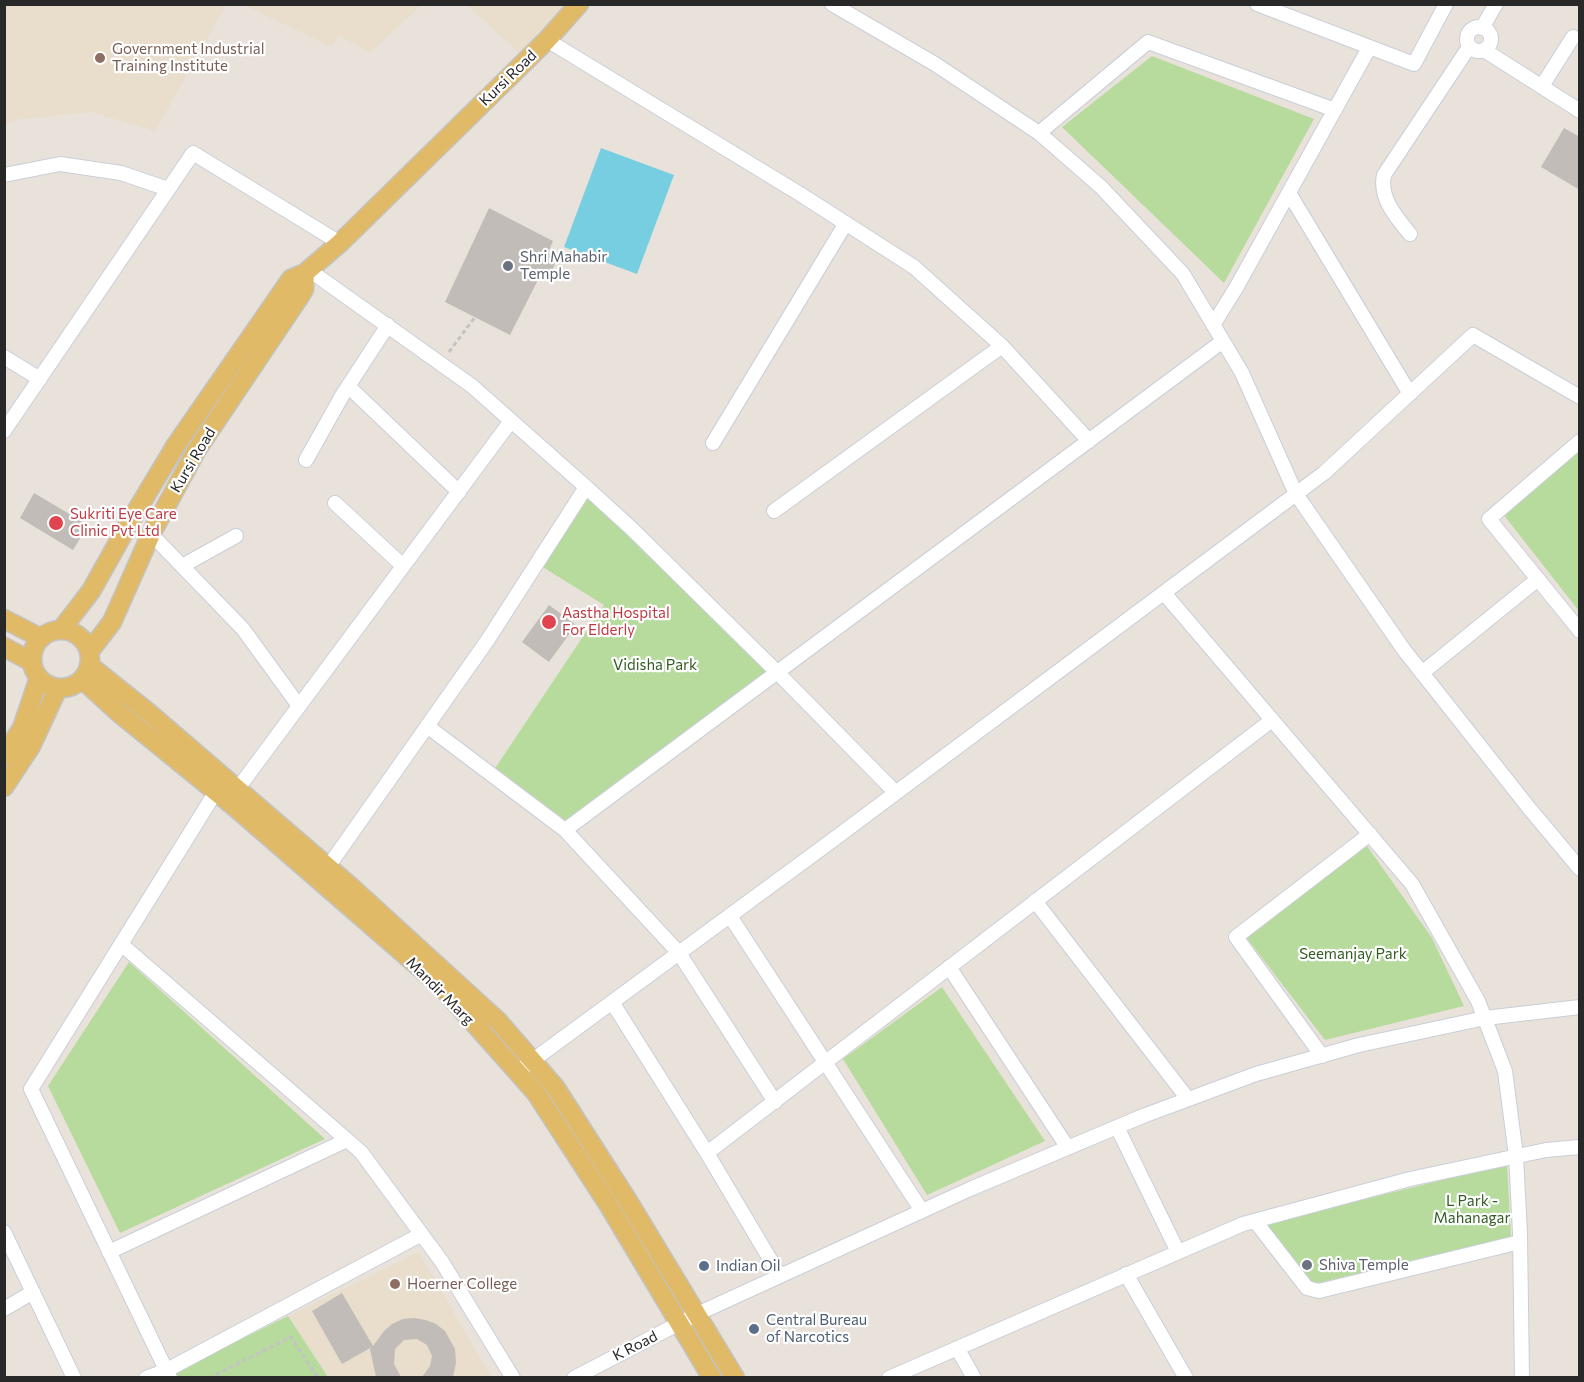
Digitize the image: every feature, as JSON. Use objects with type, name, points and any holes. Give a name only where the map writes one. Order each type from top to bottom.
[{"type":"main road","name":"Kursi Road","points":[[62,630],[91,591],[176,445],[291,279],[307,271],[340,243],[547,40],[579,4]]},
{"type":"main road","name":"Kursi Road","points":[[87,666],[112,622],[151,534],[196,451],[300,296],[307,271]]},
{"type":"main road","points":[[4,619],[41,638]]},
{"type":"main road","points":[[4,756],[22,728],[35,670],[35,645],[41,638],[54,631],[74,633],[83,641],[87,666],[226,790],[499,1022],[555,1087],[735,1377]]},
{"type":"main road","points":[[4,647],[35,670],[51,687],[71,687],[87,666]]},
{"type":"main road","points":[[4,787],[31,746],[58,688]]},
{"type":"main road","name":"Mandir Marg","points":[[323,873],[441,986],[536,1093],[596,1185],[712,1377]]},
{"type":"street","points":[[832,4],[935,64],[1039,133],[1101,187],[1183,274],[1242,373],[1296,494],[1404,650],[1580,869]]},
{"type":"street","points":[[1257,4],[1414,64],[1446,4]]},
{"type":"street","points":[[1482,28],[1496,4]]},
{"type":"street","points":[[1484,50],[1491,39],[1488,32],[1482,28],[1475,28],[1469,32],[1467,39],[1470,47],[1476,51],[1484,50],[1580,111]]},
{"type":"street","points":[[1542,86],[1573,37]]},
{"type":"street","points":[[547,40],[914,267],[1002,346],[1089,441]]},
{"type":"street","points":[[1039,133],[1148,42],[1335,110]]},
{"type":"street","points":[[1410,234],[1395,216],[1384,196],[1384,175],[1470,47]]},
{"type":"street","points":[[1213,325],[1236,288],[1369,48]]},
{"type":"street","points":[[4,431],[193,153],[340,243]]},
{"type":"street","points":[[4,175],[60,164],[121,173],[168,189]]},
{"type":"street","points":[[1289,193],[1410,393]]},
{"type":"street","points":[[713,442],[846,223]]},
{"type":"street","points":[[307,271],[472,386],[512,421],[632,529],[896,793]]},
{"type":"street","points":[[306,460],[348,386],[388,326]]},
{"type":"street","points":[[517,1071],[896,793],[1324,473],[1473,336],[1580,397]]},
{"type":"street","points":[[565,830],[1223,341]]},
{"type":"street","points":[[774,511],[1002,346]]},
{"type":"street","points":[[4,357],[40,379]]},
{"type":"street","points":[[348,386],[459,492]]},
{"type":"street","points":[[168,1374],[31,1089],[121,944],[226,790],[299,706],[512,421]]},
{"type":"street","points":[[1580,441],[1489,519],[1580,631]]},
{"type":"street","points":[[323,873],[486,642],[586,487]]},
{"type":"street","points":[[334,504],[403,566]]},
{"type":"street","points":[[151,534],[243,629],[299,706]]},
{"type":"street","points":[[182,566],[236,536]]},
{"type":"street","points":[[1422,673],[1538,579]]},
{"type":"street","points":[[1164,593],[1412,884],[1478,1001],[1505,1071],[1516,1156],[1522,1377]]},
{"type":"street","points":[[707,1153],[1272,720]]},
{"type":"street","points":[[427,726],[565,830],[679,953],[775,1102]]},
{"type":"street","points":[[1322,1056],[1236,937],[1370,834]]},
{"type":"street","points":[[1035,901],[1188,1099]]},
{"type":"street","points":[[730,916],[922,1211]]},
{"type":"street","points":[[121,944],[361,1152],[442,1262],[513,1377]]},
{"type":"street","points":[[949,967],[1068,1148]]},
{"type":"street","points":[[612,1002],[707,1153],[780,1276]]},
{"type":"street","name":"K Road","points":[[574,1377],[697,1314],[922,1211],[1188,1099],[1256,1074],[1359,1046],[1485,1018],[1580,1006]]},
{"type":"street","points":[[1117,1127],[1178,1252]]},
{"type":"street","points":[[109,1252],[347,1140]]},
{"type":"street","points":[[889,1377],[1243,1224],[1410,1179],[1546,1150],[1580,1148]]},
{"type":"street","points":[[1255,1221],[1307,1288],[1319,1291],[1520,1242]]},
{"type":"street","points":[[4,1232],[74,1377]]},
{"type":"street","points":[[146,1377],[168,1374],[420,1235]]},
{"type":"street","points":[[1126,1274],[1186,1377]]},
{"type":"street","points":[[4,1310],[33,1292]]},
{"type":"street","points":[[957,1348],[974,1377]]},
{"type":"path","points":[[441,364],[475,317]]},
{"type":"path","points":[[208,1377],[291,1337],[318,1377]]},
{"type":"shaded area","name":"Government Industrial Training Institute","points":[[4,5],[226,5],[155,131],[91,112],[21,119],[5,124]]},
{"type":"shaded area","name":"Government Industrial Training Institute","points":[[244,5],[421,5],[370,53],[339,35],[332,47]]},
{"type":"shaded area","points":[[467,5],[569,5],[520,54]]},
{"type":"shaded area","name":"Hoerner College","points":[[419,1252],[491,1377],[328,1377],[288,1316]]},
{"type":"green space","points":[[1152,56],[1314,119],[1224,283],[1062,127]]},
{"type":"green space","points":[[1579,450],[1579,611],[1503,514]]},
{"type":"green space","name":"Vidisha Park","points":[[586,495],[637,541],[771,672],[564,825],[494,770],[604,605],[541,566]]},
{"type":"green space","name":"Seemanjay Park","points":[[1367,846],[1432,938],[1464,1006],[1325,1040],[1246,937]]},
{"type":"green space","points":[[129,962],[325,1139],[120,1233],[48,1086]]},
{"type":"green space","points":[[942,987],[1045,1141],[927,1195],[843,1059]]},
{"type":"green space","name":"L Park - Mahanagar","points":[[1507,1164],[1511,1237],[1314,1284],[1265,1224]]},
{"type":"green space","points":[[288,1316],[328,1377],[177,1378],[174,1372]]},
{"type":"water","points":[[601,148],[674,175],[637,274],[564,247]]},
{"type":"building","points":[[1564,128],[1580,137],[1580,190],[1541,167]]},
{"type":"building","name":"Shri Mahabir Temple","points":[[489,208],[553,241],[548,253],[557,259],[549,278],[541,274],[510,335],[445,302]]},
{"type":"building","points":[[34,493],[88,525],[73,550],[20,518]]},
{"type":"building","points":[[549,605],[576,625],[549,662],[522,642]]},
{"type":"building","points":[[342,1293],[373,1346],[384,1331],[403,1319],[414,1318],[436,1324],[445,1331],[455,1349],[456,1363],[453,1377],[422,1377],[430,1366],[432,1356],[427,1345],[417,1339],[404,1340],[395,1349],[394,1364],[401,1377],[376,1377],[370,1349],[372,1347],[342,1364],[312,1311]]},
{"type":"place","name":"Government Industrial Training Institute","points":[[100,58]]},
{"type":"place","name":"Shri Mahabir Temple","points":[[508,266]]},
{"type":"place","name":"Sukriti Eye Care Clinic Pvt Ltd","points":[[56,523]]},
{"type":"place","name":"Aastha Hospital For Elderly","points":[[549,622]]},
{"type":"place","name":"Shiva Temple","points":[[1307,1265]]},
{"type":"place","name":"Indian Oil","points":[[704,1266]]},
{"type":"place","name":"Hoerner College","points":[[395,1284]]},
{"type":"place","name":"Central Bureau of Narcotics","points":[[754,1329]]}]
